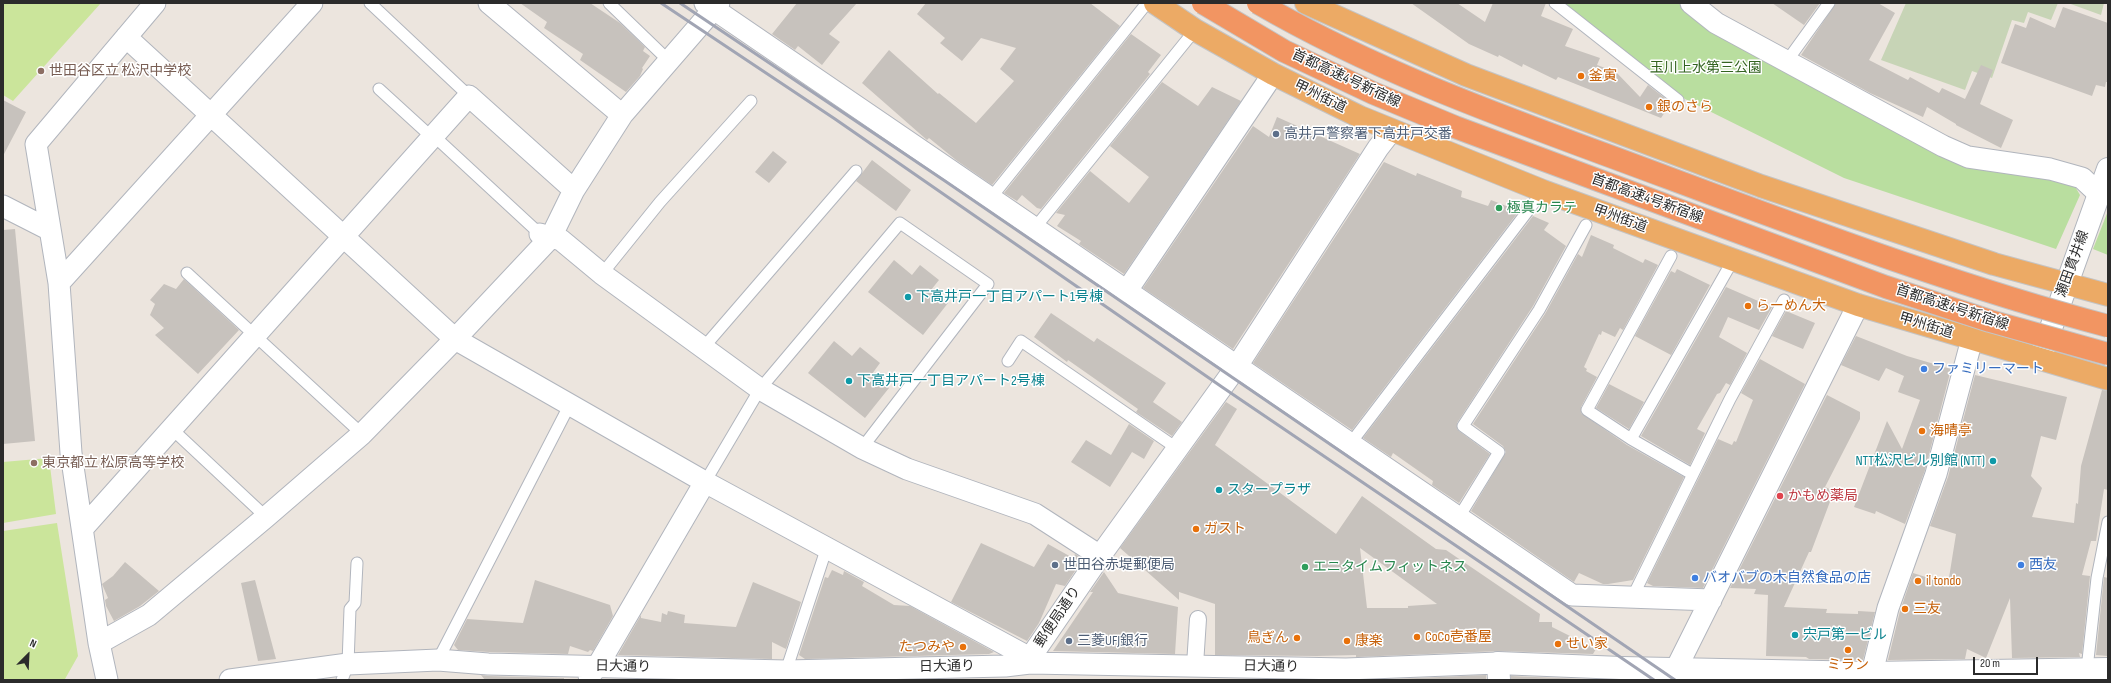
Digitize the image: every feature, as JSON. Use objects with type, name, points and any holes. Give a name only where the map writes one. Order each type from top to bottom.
[{"type":"highway","name":"甲州街道","points":[[1155,3],[1195,30],[1273,74],[1360,117],[1543,191],[1858,305],[2108,379]]},
{"type":"highway","name":"首都高速4号新宿線","points":[[1203,3],[1284,51],[1373,93],[1455,127],[1886,287],[1990,321],[2108,354]]},
{"type":"highway","name":"首都高速4号新宿線","points":[[1258,3],[1298,26],[1376,65],[1465,103],[1899,263],[1998,295],[2108,326]]},
{"type":"highway","points":[[1306,3],[1466,76],[1599,127],[1776,191],[1994,264],[2069,275],[2108,295]]},
{"type":"main road","name":"瀬田貫井線","points":[[2040,360],[2095,201],[2108,169]]},
{"type":"main road","points":[[1499,671],[1621,674],[1676,670],[1872,677],[2108,669]]},
{"type":"street","points":[[107,680],[99,643],[71,453],[59,283],[36,144],[155,3]]},
{"type":"street","points":[[59,283],[312,3]]},
{"type":"street","points":[[489,3],[622,115]]},
{"type":"street","points":[[1691,3],[1716,23],[1943,146],[1968,157],[2050,169],[2082,178],[2095,201]]},
{"type":"street","points":[[99,643],[149,615],[266,517],[362,434],[455,339],[546,235],[622,115],[691,36],[713,5],[990,199],[1572,595],[1711,600]]},
{"type":"street","points":[[126,37],[455,339],[569,406],[705,482],[827,547],[1030,660]]},
{"type":"street","points":[[1126,292],[1273,74]]},
{"type":"street","points":[[83,528],[469,96],[574,190]]},
{"type":"street","name":"郵便局通り","points":[[1030,660],[1100,556],[1237,366],[1374,155],[1392,130]]},
{"type":"street","points":[[3,206],[50,230]]},
{"type":"street","points":[[546,235],[561,240],[602,274],[760,389],[862,448],[907,469],[1035,514],[1100,556]]},
{"type":"street","points":[[1676,670],[1858,305]]},
{"type":"street","points":[[1872,677],[1888,608],[1936,474],[1972,339]]},
{"type":"street","points":[[592,673],[705,482]]},
{"type":"street","points":[[1195,665],[1198,618]]},
{"type":"street","name":"日大通り","points":[[230,680],[345,672],[438,660],[592,673],[786,671],[1002,673],[1030,660],[1195,665],[1348,674],[1499,671]]},
{"type":"lane","points":[[370,3],[469,96]]},
{"type":"lane","points":[[609,3],[669,61]]},
{"type":"lane","points":[[990,199],[1147,3]]},
{"type":"lane","points":[[1555,3],[1678,100]]},
{"type":"lane","points":[[1787,61],[1829,3]]},
{"type":"lane","points":[[1034,229],[1195,30]]},
{"type":"lane","points":[[379,89],[425,131],[434,136],[546,235]]},
{"type":"lane","points":[[602,274],[660,202],[751,101]]},
{"type":"lane","points":[[704,348],[856,171]]},
{"type":"lane","points":[[1350,444],[1543,191]]},
{"type":"lane","points":[[705,482],[760,389],[900,223],[988,284],[862,448]]},
{"type":"lane","points":[[1459,517],[1500,452],[1463,426],[1539,310],[1586,225]]},
{"type":"lane","points":[[1671,256],[1587,410],[1631,439],[1692,474]]},
{"type":"lane","points":[[1631,439],[1733,260]]},
{"type":"lane","points":[[187,273],[362,434]]},
{"type":"lane","points":[[1633,596],[1692,474],[1784,300]]},
{"type":"lane","points":[[1008,362],[1021,341],[1178,449]]},
{"type":"lane","points":[[438,660],[569,406]]},
{"type":"lane","points":[[172,429],[266,517]]},
{"type":"lane","points":[[2087,669],[2097,578],[2108,522]]},
{"type":"lane","points":[[786,671],[827,547]]},
{"type":"lane","points":[[345,672],[350,609],[355,603],[357,563]]},
{"type":"green space","points":[[3,3],[101,3],[13,101],[3,95]]},
{"type":"green space","name":"玉川上水第三公園","points":[[1561,3],[1681,3],[1943,153],[2073,183],[2080,195],[2056,249],[1844,178],[1685,99]]},
{"type":"green space","points":[[1906,3],[2058,3],[2051,20],[2028,12],[2024,23],[2012,20],[1992,78],[1972,71],[1965,90],[1881,60]]},
{"type":"green space","points":[[2068,3],[2104,3],[2101,15]]},
{"type":"green space","points":[[2108,211],[2108,255],[2093,249]]},
{"type":"green space","points":[[49,458],[56,514],[3,523],[3,462]]},
{"type":"green space","points":[[57,523],[78,656],[65,679],[3,680],[3,531]]},
{"type":"building","points":[[520,3],[590,3],[620,23],[645,47],[643,51],[650,56],[642,68],[643,69],[640,76],[626,92],[580,60],[583,54],[544,28],[547,22]]},
{"type":"building","points":[[797,3],[857,3],[829,34],[840,42],[822,65],[798,46],[795,50],[772,34]]},
{"type":"building","points":[[926,3],[1090,3],[1120,26],[992,185],[956,160],[929,138],[927,140],[862,83],[889,50],[938,94],[939,93],[976,123],[1014,81],[1000,69],[1016,48],[981,38],[962,61],[940,43],[945,38],[917,14]]},
{"type":"building","points":[[1411,3],[1457,3],[1485,22],[1493,3],[1546,3],[1541,16],[1573,29],[1565,46],[1600,58],[1597,65],[1616,72],[1640,97],[1648,85],[1671,103],[1661,118],[1558,77],[1556,80],[1523,64],[1522,67],[1499,55],[1498,57],[1469,44]]},
{"type":"building","points":[[1772,3],[1820,3],[1804,25]]},
{"type":"building","points":[[1836,3],[1878,3],[1895,13],[1869,60],[1908,80],[1910,77],[1939,93],[1942,88],[1965,99],[1981,65],[1993,70],[1980,104],[2013,120],[2001,148],[1956,125],[1927,107],[1923,117],[1870,93],[1801,55]]},
{"type":"building","points":[[2063,7],[2108,23],[2108,82],[2106,82],[2105,87],[2096,85],[2092,96],[2001,63],[2015,24],[2026,28],[2030,17],[2055,28]]},
{"type":"building","points":[[1131,34],[1161,55],[1148,72],[1150,74],[1041,209],[1037,208],[1022,195],[1017,201],[1004,193]]},
{"type":"building","points":[[1162,82],[1198,106],[1212,87],[1241,101],[1124,274],[1079,244],[1081,241],[1057,226],[1065,215],[1056,213],[1090,171],[1129,203],[1149,177],[1110,146]]},
{"type":"building","points":[[3,100],[26,112],[3,156]]},
{"type":"building","points":[[1277,117],[1360,154],[1233,349],[1143,288],[1253,126],[1269,137]]},
{"type":"building","points":[[773,151],[787,162],[769,183],[755,172]]},
{"type":"building","points":[[872,160],[911,190],[896,211],[856,181]]},
{"type":"building","points":[[1384,162],[1416,176],[1417,173],[1462,191],[1461,197],[1488,206],[1491,200],[1519,211],[1352,430],[1253,363]]},
{"type":"building","points":[[1533,216],[1549,223],[1544,230],[1566,246],[1533,306],[1457,423],[1457,429],[1459,431],[1490,454],[1459,503],[1432,485],[1433,481],[1393,453],[1391,457],[1363,438]]},
{"type":"building","points":[[15,229],[35,441],[3,444],[3,230]]},
{"type":"building","points":[[1591,235],[1614,245],[1613,248],[1643,263],[1645,259],[1658,265],[1623,330],[1620,328],[1615,337],[1602,331],[1601,335],[1599,334],[1584,367],[1587,369],[1586,371],[1597,377],[1581,407],[1581,413],[1627,445],[1684,477],[1633,580],[1608,584],[1603,584],[1579,573],[1574,582],[1471,511],[1506,452],[1503,446],[1473,424],[1545,314],[1578,254],[1582,257]]},
{"type":"building","name":"下高井戸一丁目アパート1号棟","points":[[894,260],[912,275],[920,265],[939,280],[931,290],[948,303],[923,335],[868,292]]},
{"type":"building","points":[[1677,269],[1710,285],[1671,355],[1635,336],[1671,271],[1675,273]]},
{"type":"building","points":[[184,279],[239,330],[198,374],[155,335],[164,328],[150,315],[155,304],[150,300],[164,284],[176,289]]},
{"type":"building","points":[[1726,287],[1772,307],[1759,330],[1728,317],[1719,337],[1747,353],[1730,385],[1726,383],[1720,393],[1717,394],[1697,429],[1705,433],[1690,465],[1641,436]]},
{"type":"building","points":[[1786,311],[1815,323],[1803,349],[1772,336]]},
{"type":"building","points":[[1051,313],[1094,342],[1097,338],[1166,383],[1153,402],[1182,422],[1172,436],[1136,412],[1138,409],[1068,360],[1067,362],[1034,337]]},
{"type":"building","points":[[1856,336],[1907,356],[1951,369],[1925,470],[1905,524],[1876,511],[1875,514],[1854,507],[1887,421],[1902,449],[1920,400],[1898,392],[1904,376],[1886,368],[1879,381],[1841,365]]},
{"type":"building","name":"下高井戸一丁目アパート2号棟","points":[[834,341],[852,356],[860,347],[880,363],[872,374],[889,388],[865,418],[808,373]]},
{"type":"building","points":[[1760,359],[1805,384],[1703,588],[1653,586],[1647,583],[1718,439],[1732,445],[1734,441],[1736,442],[1753,400],[1741,393]]},
{"type":"building","points":[[1975,375],[2067,397],[2056,440],[2041,436],[2031,476],[2042,488],[2032,517],[2074,523],[2076,503],[2078,504],[2081,466],[2102,390],[2108,391],[2108,490],[2104,489],[2096,541],[2091,541],[2082,575],[2090,576],[2082,654],[2079,653],[2080,657],[2012,658],[2010,598],[1986,658],[1967,649],[1965,659],[1888,660],[1900,611],[1913,573],[1948,584],[1956,534],[1930,526],[1948,477]]},
{"type":"building","points":[[1609,384],[1644,402],[1629,429],[1596,408]]},
{"type":"building","points":[[1827,395],[1860,412],[1860,419],[1825,487],[1834,491],[1811,552],[1809,552],[1784,607],[1827,609],[1826,613],[1858,614],[1858,611],[1875,612],[1863,660],[1809,659],[1806,657],[1766,656],[1768,595],[1754,594],[1756,589],[1730,588]]},
{"type":"building","points":[[1226,402],[1237,409],[1215,445],[1336,534],[1362,496],[1436,549],[1446,550],[1540,614],[1539,622],[1552,622],[1552,627],[1596,649],[1593,654],[1499,651],[1356,657],[1356,655],[1215,655],[1215,604],[1179,592],[1179,600],[1120,548]],"holes":[[[1360,548],[1437,604],[1408,606],[1408,608],[1367,608]]]},
{"type":"building","points":[[1129,424],[1154,441],[1144,459],[1132,452],[1110,487],[1071,462],[1086,440],[1111,455]]},
{"type":"building","points":[[981,543],[1034,567],[1048,544],[1073,558],[1075,554],[1083,559],[1065,586],[1056,584],[1039,623],[1027,641],[951,602]]},
{"type":"building","points":[[125,562],[159,591],[140,606],[114,621],[106,606],[105,600],[108,598],[102,584],[113,576]]},
{"type":"building","points":[[832,570],[843,575],[844,571],[864,582],[862,586],[894,605],[910,606],[994,652],[989,654],[805,659],[799,655],[825,577],[828,578]]},
{"type":"building","points":[[1104,572],[1118,593],[1178,607],[1175,654],[1053,651],[1093,592],[1090,592]]},
{"type":"building","points":[[2104,577],[2108,578],[2108,656],[2096,655]]},
{"type":"building","points":[[255,580],[276,659],[258,661],[241,583]]},
{"type":"building","points":[[535,580],[610,605],[613,616],[593,651],[590,650],[588,652],[570,646],[568,654],[458,650],[454,645],[467,619],[523,623]]},
{"type":"building","points":[[753,582],[801,602],[786,649],[772,642],[772,659],[618,655],[641,615],[641,618],[661,622],[662,613],[667,615],[668,611],[685,615],[684,623],[736,627]]},
{"type":"building","points":[[481,675],[564,678],[564,680],[485,680]]},
{"type":"building","points":[[1486,675],[1486,680],[1372,680]]},
{"type":"building","points":[[1511,676],[1582,679],[1511,680]]},
{"type":"railway","points":[[661,3],[835,119],[1222,387],[1654,680]]},
{"type":"railway","points":[[680,3],[945,181],[1675,680]]},
{"type":"place","name":"世田谷区立 松沢中学校","points":[[41,71]]},
{"type":"place","name":"釜寅","points":[[1581,76]]},
{"type":"place","name":"銀のさら","points":[[1649,107]]},
{"type":"place","name":"高井戸警察署下高井戸交番","points":[[1276,134]]},
{"type":"place","name":"極真カラテ","points":[[1499,208]]},
{"type":"place","name":"下高井戸一丁目アパート1号棟","points":[[908,297]]},
{"type":"place","name":"らーめん大","points":[[1748,306]]},
{"type":"place","name":"ファミリーマート","points":[[1924,369]]},
{"type":"place","name":"下高井戸一丁目アパート2号棟","points":[[849,381]]},
{"type":"place","name":"海晴亭","points":[[1922,431]]},
{"type":"place","name":"NTT松沢ビル別館 (NTT)","points":[[1993,461]]},
{"type":"place","name":"東京都立 松原高等学校","points":[[34,463]]},
{"type":"place","name":"スタープラザ","points":[[1219,490]]},
{"type":"place","name":"かもめ薬局","points":[[1780,496]]},
{"type":"place","name":"ガスト","points":[[1196,529]]},
{"type":"place","name":"世田谷赤堤郵便局","points":[[1055,565]]},
{"type":"place","name":"西友","points":[[2021,565]]},
{"type":"place","name":"エニタイムフィットネス","points":[[1305,567]]},
{"type":"place","name":"バオバブの木自然食品の店","points":[[1695,578]]},
{"type":"place","name":"il tondo","points":[[1918,581]]},
{"type":"place","name":"三友","points":[[1905,609]]},
{"type":"place","name":"宍戸第一ビル","points":[[1795,635]]},
{"type":"place","name":"CoCo壱番屋","points":[[1417,637]]},
{"type":"place","name":"鳥ぎん","points":[[1297,638]]},
{"type":"place","name":"三菱UFJ銀行","points":[[1069,641]]},
{"type":"place","name":"康楽","points":[[1347,641]]},
{"type":"place","name":"せい家","points":[[1558,644]]},
{"type":"place","name":"たつみや","points":[[963,647]]},
{"type":"place","name":"ミラン","points":[[1848,650]]}]
